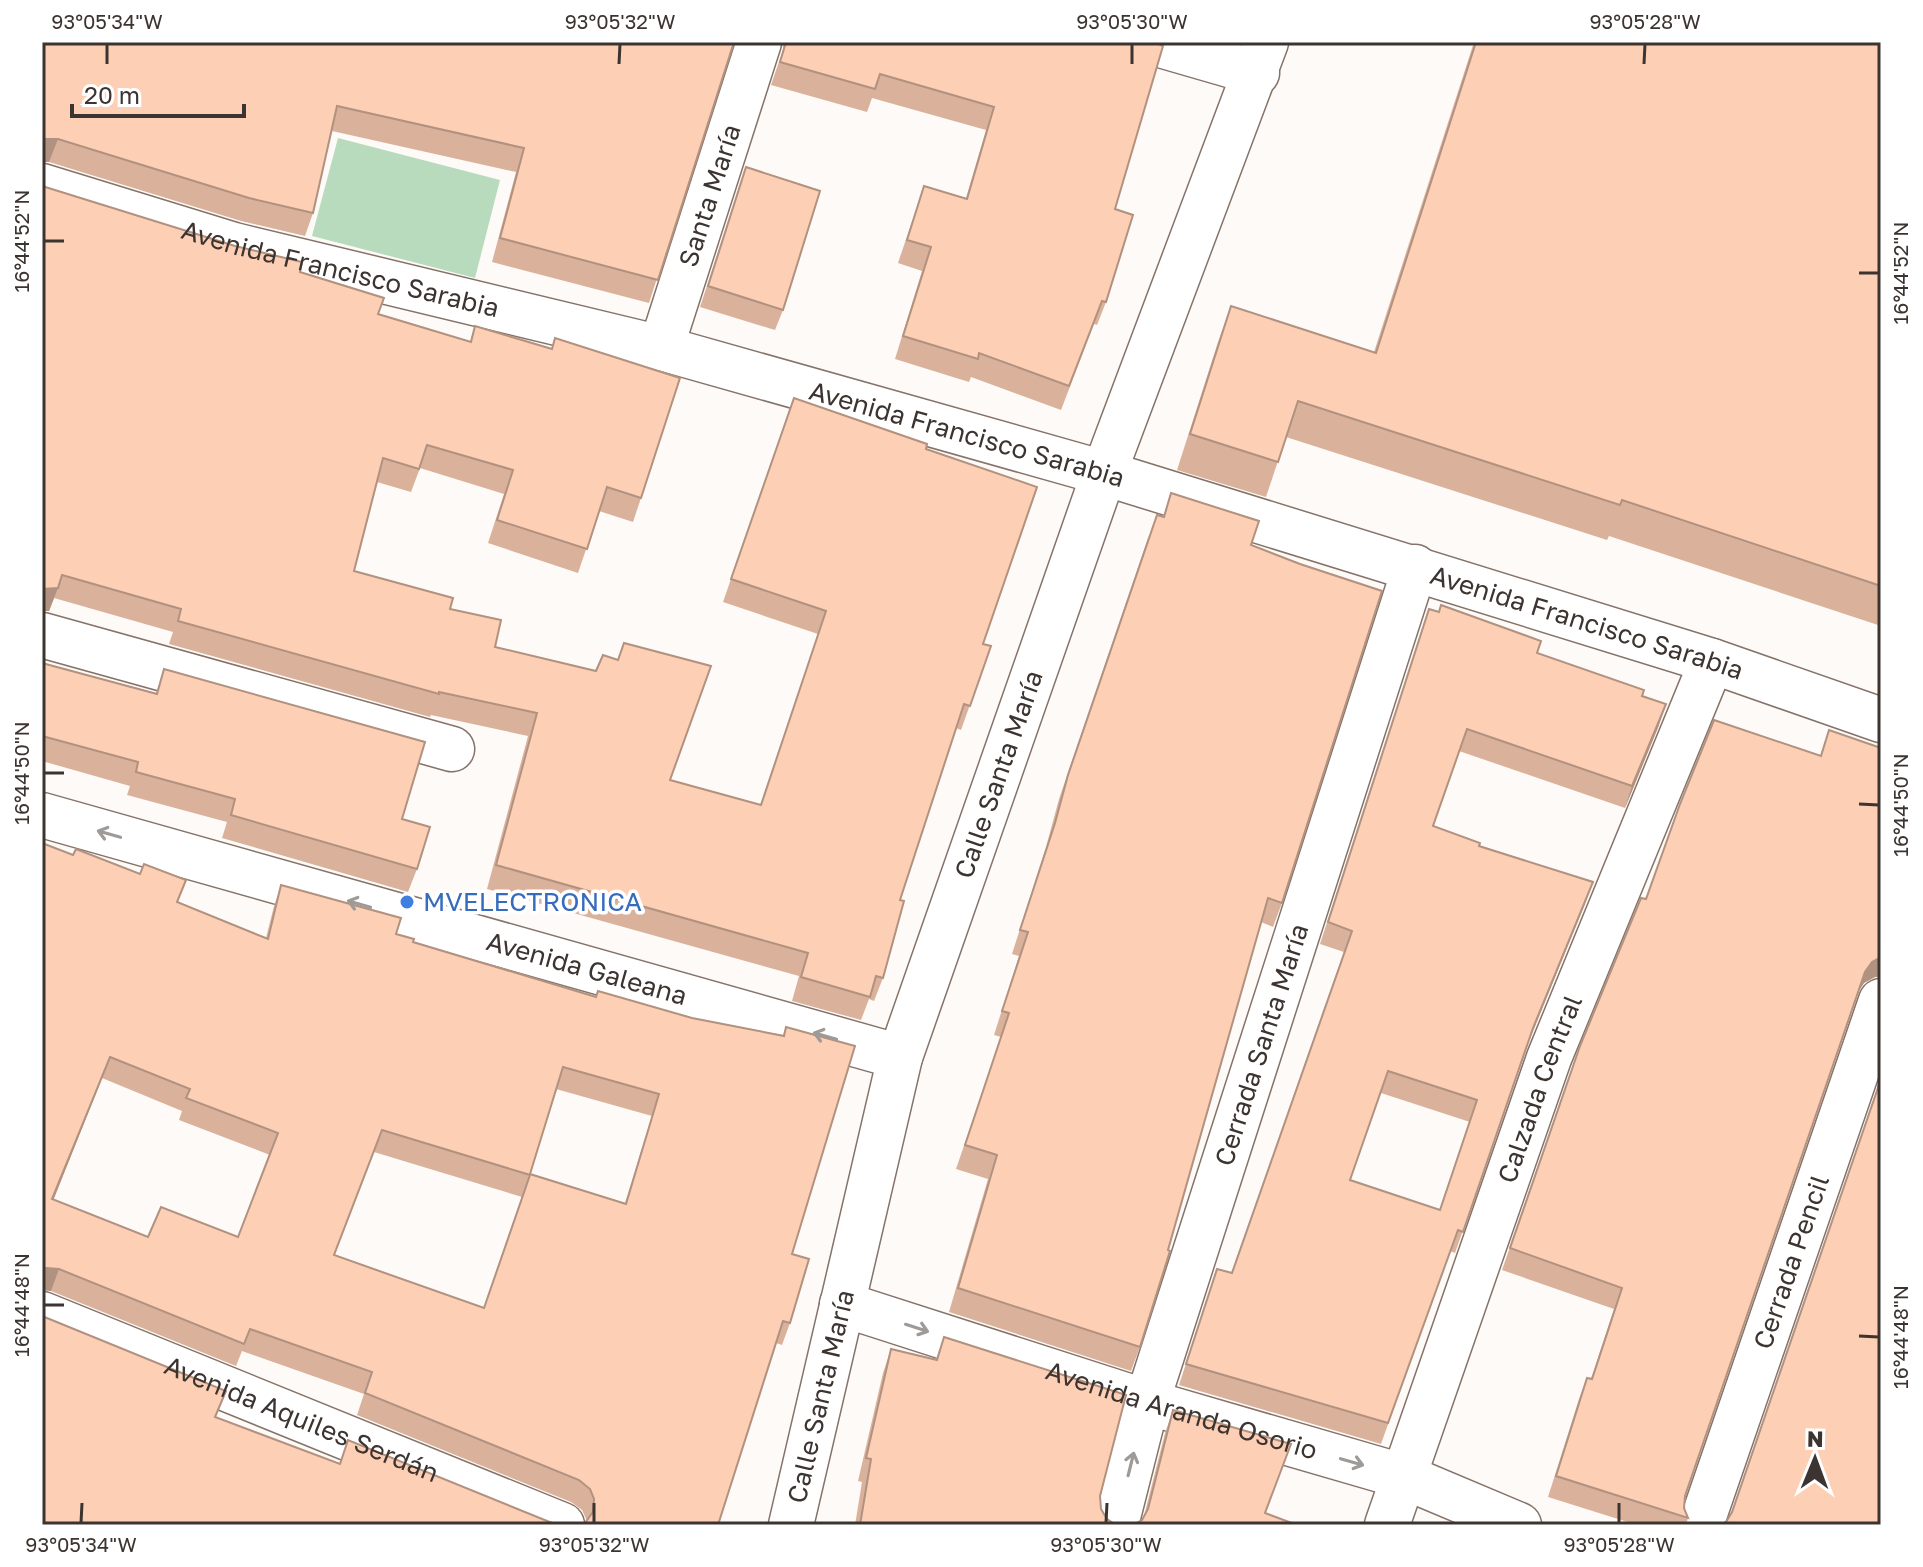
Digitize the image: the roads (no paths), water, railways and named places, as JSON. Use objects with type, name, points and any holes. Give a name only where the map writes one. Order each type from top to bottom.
[{"type":"street","name":"Santa María","points":[[661,348],[759,42]]},
{"type":"street","points":[[1150,42],[1262,58]]},
{"type":"street","name":"Calle Santa María","points":[[791,1525],[900,1057],[1104,473],[1262,58]]},
{"type":"street","name":"Avenida Francisco Sarabia","points":[[42,186],[234,245],[661,348],[1104,473],[1712,661],[1881,720]]},
{"type":"street","name":"Cerrada Santa María","points":[[1116,1525],[1147,1402],[1415,567]]},
{"type":"street","points":[[42,635],[452,749]]},
{"type":"street","name":"Calzada Central","points":[[1387,1525],[1549,1058],[1712,661]]},
{"type":"street","name":"Avenida Galeana","points":[[42,815],[900,1057]]},
{"type":"street","name":"Cerrada Pencil","points":[[1701,1525],[1881,1001]]},
{"type":"street","name":"Avenida Aranda Osorio","points":[[842,1304],[1147,1402],[1405,1477],[1519,1525]]},
{"type":"street","name":"Avenida Aquiles Serdán","points":[[42,1314],[562,1525]]},
{"type":"place","name":"MVELECTRONICA","points":[[407,902]]}]
